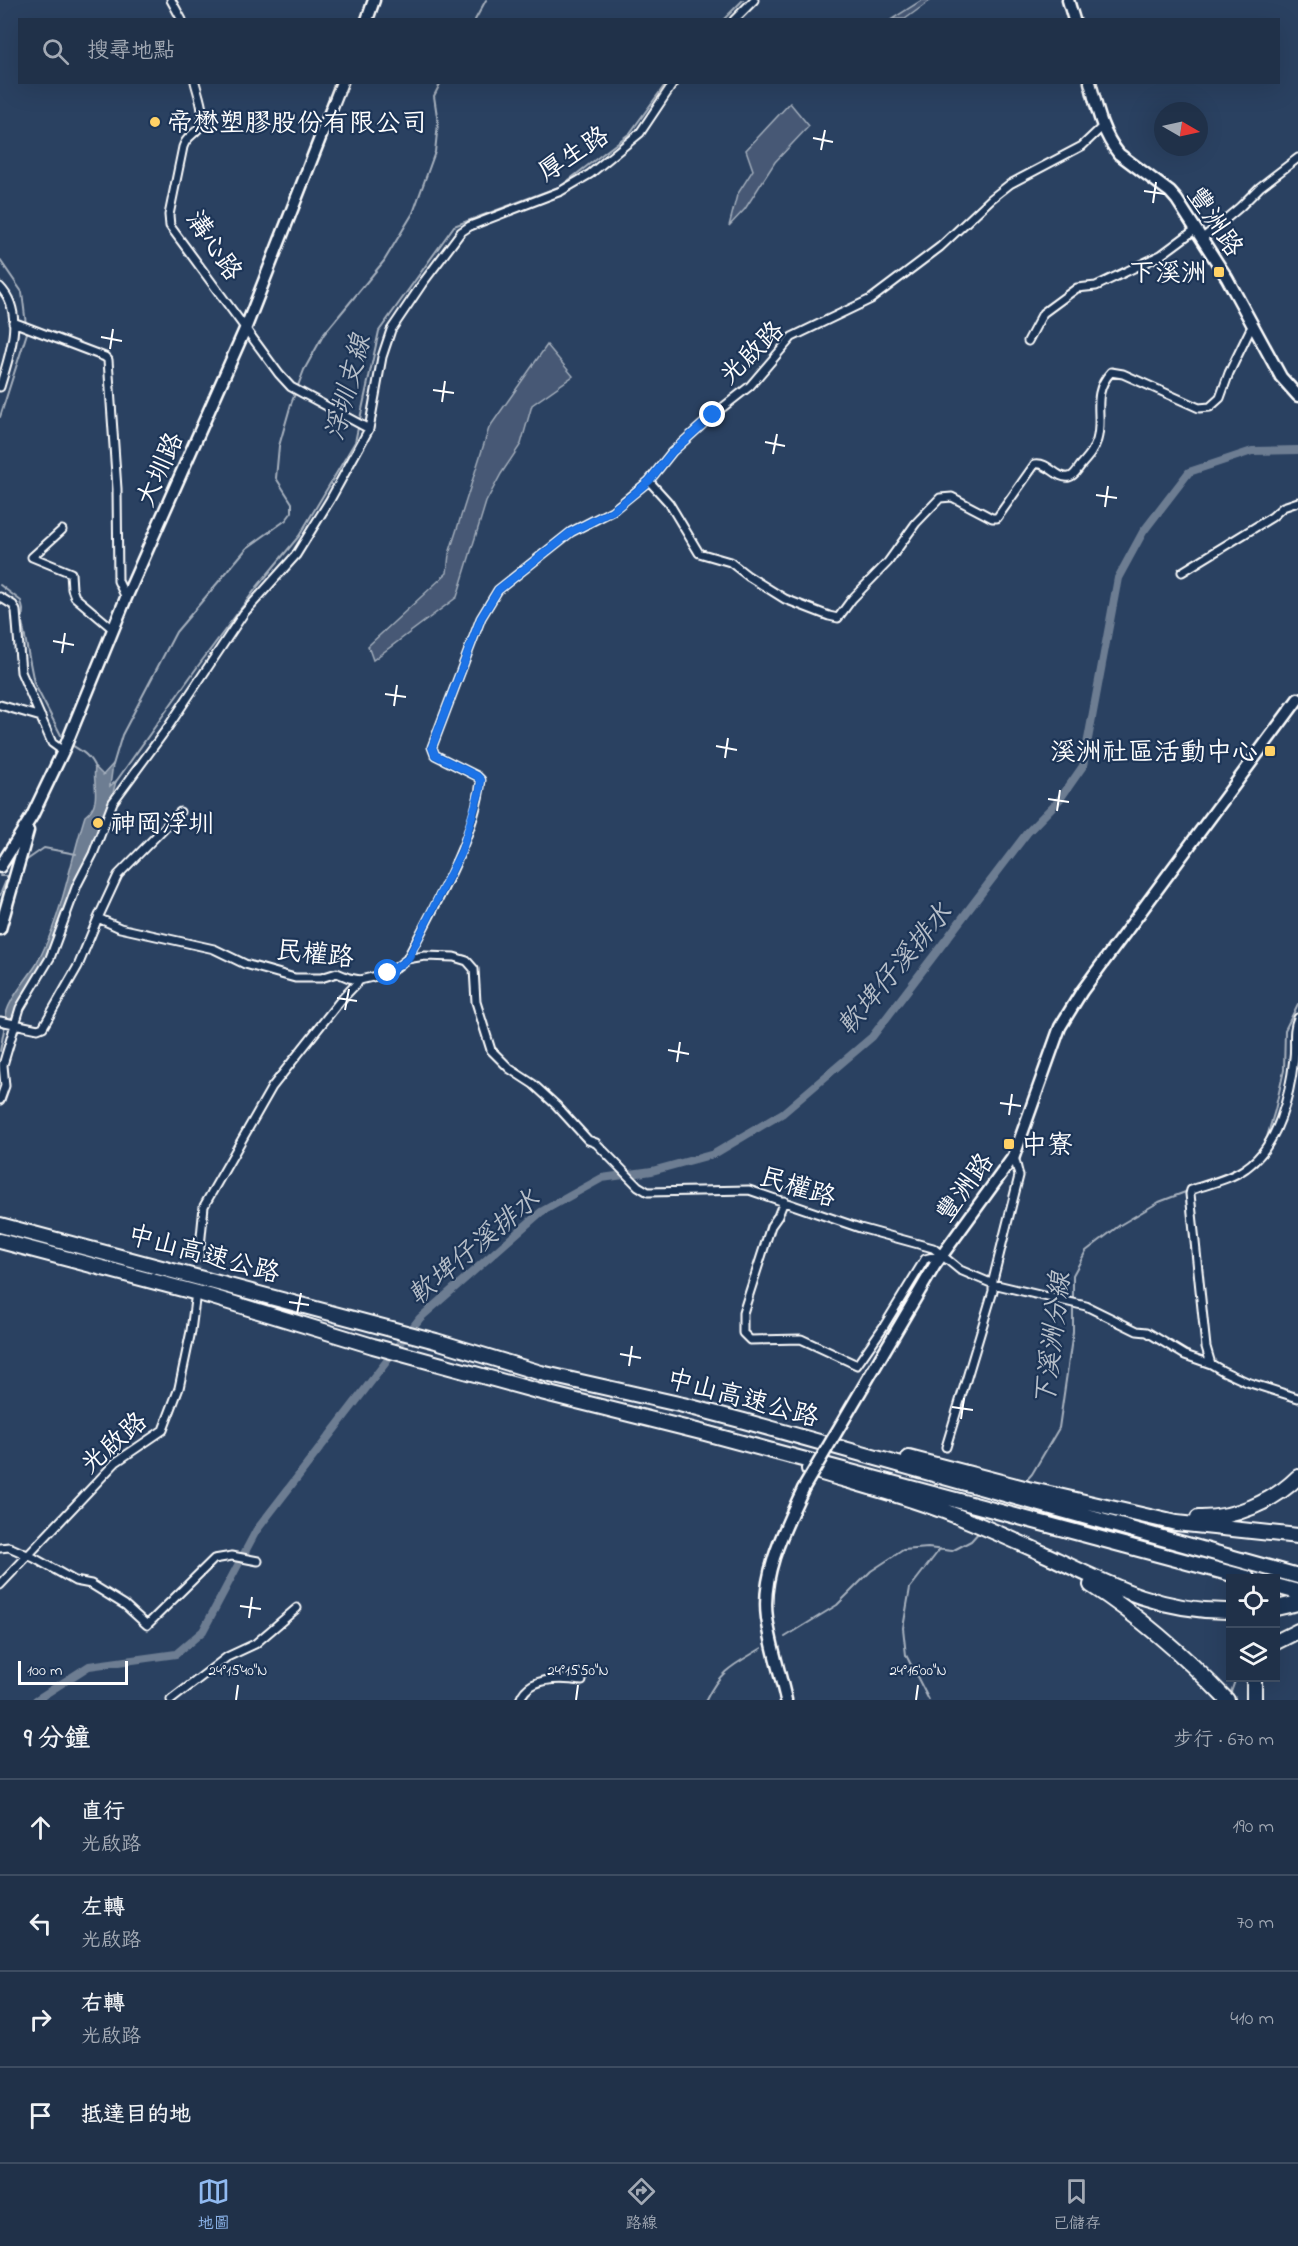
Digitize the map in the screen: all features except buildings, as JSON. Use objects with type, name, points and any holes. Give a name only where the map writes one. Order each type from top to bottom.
[{"type":"highway","name":"中山高速公路","points":[[0,1225],[436,1341],[541,1373],[682,1405],[1029,1495],[1298,1576]]},
{"type":"highway","name":"中山高速公路","points":[[0,1241],[208,1296],[537,1392],[705,1433],[1232,1574]]},
{"type":"highway","points":[[705,1433],[770,1457],[920,1502],[1011,1539],[1113,1593],[1186,1658],[1227,1700]]},
{"type":"highway","points":[[1142,1516],[1210,1518],[1232,1513],[1256,1505],[1298,1477]]},
{"type":"highway","points":[[1029,1495],[1176,1522],[1298,1536]]},
{"type":"highway","points":[[1280,1587],[1298,1592]]},
{"type":"highway","points":[[1113,1593],[1190,1609],[1226,1611]]},
{"type":"highway","points":[[1280,1607],[1298,1603]]},
{"type":"highway","points":[[1280,1640],[1298,1631]]},
{"type":"highway","points":[[1254,1682],[1254,1700]]},
{"type":"street","points":[[171,0],[181,18]]},
{"type":"street","points":[[368,18],[374,0]]},
{"type":"street","points":[[736,18],[754,0]]},
{"type":"street","points":[[1068,0],[1073,18]]},
{"type":"street","name":"溝心路","points":[[195,84],[202,122],[187,138],[183,147],[168,214],[169,222],[279,374],[296,390],[369,429]]},
{"type":"street","name":"大圳路","points":[[0,867],[32,816],[66,745],[126,598],[246,327],[341,84]]},
{"type":"street","name":"厚生路","points":[[369,429],[382,357],[391,330],[453,241],[470,226],[561,191],[590,174],[640,133],[673,84]]},
{"type":"street","name":"豐洲路","points":[[1091,84],[1102,126],[1119,154],[1170,192],[1199,234],[1281,377],[1298,396]]},
{"type":"street","name":"光啟路","points":[[408,959],[462,850],[480,790],[481,780],[477,776],[435,755],[432,747],[481,618],[498,590],[571,532],[612,511],[649,481],[672,452],[750,386],[792,337],[871,299],[940,247],[991,198],[1010,184],[1082,146],[1102,126]]},
{"type":"street","points":[[1028,341],[1043,313],[1077,288],[1096,285],[1161,255],[1199,234],[1240,207],[1260,187],[1298,158]]},
{"type":"street","points":[[0,287],[9,300],[13,322],[13,340],[0,387]]},
{"type":"street","points":[[13,322],[108,360],[117,489],[118,581],[126,598]]},
{"type":"street","points":[[649,481],[669,503],[699,554],[730,562],[748,576],[790,601],[838,618],[852,599],[888,562],[923,515],[940,498],[952,497],[992,518],[997,518],[1035,464],[1042,463],[1060,476],[1073,476],[1091,455],[1097,442],[1097,410],[1100,392],[1111,372],[1123,374],[1199,408],[1210,407],[1220,398],[1229,373],[1250,330],[1254,328]]},
{"type":"street","points":[[0,1100],[5,1086],[3,1065],[13,1024],[50,958],[77,885],[93,854],[116,797],[168,727],[244,614],[296,555],[346,473],[369,429]]},
{"type":"street","points":[[1182,572],[1272,518],[1283,507],[1298,502]]},
{"type":"street","points":[[62,530],[32,557],[71,573],[75,597],[113,629]]},
{"type":"street","points":[[0,597],[13,605],[16,611],[21,672],[52,743],[66,745]]},
{"type":"street","name":"豐洲路","points":[[786,1700],[766,1616],[768,1590],[775,1550],[803,1489],[940,1255],[1014,1156],[1060,1027],[1082,991],[1298,699]]},
{"type":"street","points":[[0,705],[41,717]]},
{"type":"street","points":[[0,1021],[38,1029],[43,1027],[78,966],[118,875],[180,812]]},
{"type":"street","points":[[0,929],[2,906],[17,869],[32,816]]},
{"type":"street","name":"民權路","points":[[98,918],[138,933],[214,949],[245,964],[296,978],[321,978],[337,973],[360,980],[388,973],[408,959],[425,956],[454,957],[467,962],[474,969],[476,1002],[491,1050],[510,1069],[533,1084],[588,1140],[596,1143],[638,1186],[648,1192],[749,1190],[860,1228],[933,1248],[960,1270],[993,1284],[1086,1306],[1137,1331],[1147,1332],[1185,1355],[1211,1364],[1247,1382],[1298,1398]]},
{"type":"street","points":[[199,1257],[204,1206],[261,1107],[290,1063],[360,980]]},
{"type":"street","points":[[1211,1364],[1206,1347],[1191,1190],[1245,1170],[1263,1154],[1286,1103],[1294,1057],[1294,1026],[1298,1018]]},
{"type":"street","points":[[946,1447],[993,1284],[1018,1176],[1014,1156]]},
{"type":"street","points":[[784,1201],[771,1226],[743,1313],[744,1333],[750,1340],[806,1341],[857,1365],[884,1326],[925,1258],[940,1255]]},
{"type":"street","name":"光啟路","points":[[0,1585],[116,1462],[163,1430],[179,1388],[195,1300]]},
{"type":"street","points":[[0,1548],[9,1547],[75,1581],[91,1584],[126,1605],[147,1624],[214,1559],[232,1556],[258,1562]]},
{"type":"street","points":[[171,1700],[227,1657],[255,1644],[297,1608]]},
{"type":"street","points":[[520,1700],[523,1691],[533,1684],[565,1679],[582,1681]]},
{"type":"shaded area","points":[[922,0],[931,0],[906,18],[894,18]]},
{"type":"shaded area","points":[[790,103],[809,126],[775,162],[745,209],[729,226],[737,195],[753,170],[746,150]]},
{"type":"shaded area","points":[[547,345],[573,376],[532,405],[521,444],[486,502],[457,597],[373,660],[368,646],[447,573],[449,554],[489,428]]},
{"type":"shaded area","points":[[113,764],[110,786],[116,781],[113,793],[51,956],[10,1020],[6,1020],[8,1007],[36,965],[52,929],[85,816],[94,805],[95,767],[103,775]]},
{"type":"waterway","points":[[476,18],[486,0]]},
{"type":"waterway","name":"浮圳支線","points":[[725,18],[743,0]]},
{"type":"waterway","points":[[113,765],[122,735],[176,632],[247,548],[286,520],[292,512],[292,503],[276,478],[279,446],[291,404],[304,370],[324,334],[384,261],[413,213],[435,152],[438,123],[434,96],[440,84]]},
{"type":"waterway","name":"浮圳支線","points":[[115,783],[198,666],[257,587],[299,536],[355,442],[379,331],[454,226],[561,186],[630,133],[666,84]]},
{"type":"waterway","points":[[0,260],[22,292],[27,333],[0,417]]},
{"type":"waterway","name":"軟埤仔溪排水","points":[[36,1700],[89,1666],[176,1654],[203,1631],[256,1531],[420,1318],[541,1212],[602,1178],[652,1171],[714,1154],[783,1113],[872,1037],[1027,833],[1060,799],[1083,766],[1118,578],[1143,532],[1189,472],[1252,451],[1298,450]]},
{"type":"waterway","points":[[0,585],[21,601],[22,622],[34,683],[63,739]]},
{"type":"waterway","points":[[70,744],[88,757],[95,768]]},
{"type":"waterway","points":[[24,862],[44,848],[76,854]]},
{"type":"waterway","points":[[0,876],[11,874]]},
{"type":"waterway","points":[[0,895],[8,876]]},
{"type":"waterway","name":"下溪洲分線","points":[[1259,1152],[1267,1137],[1284,1070],[1285,1030],[1298,1004]]},
{"type":"waterway","points":[[0,1051],[5,1025]]},
{"type":"waterway","name":"下溪洲分線","points":[[1024,1483],[1032,1474],[1059,1428],[1073,1332],[1073,1275],[1086,1251],[1120,1225],[1159,1202],[1188,1191]]},
{"type":"waterway","name":"下溪洲分線","points":[[785,1637],[837,1605],[871,1571],[903,1550],[928,1548],[952,1551],[971,1541],[980,1531]]},
{"type":"waterway","points":[[929,1700],[906,1655],[903,1628],[910,1588],[940,1549]]},
{"type":"waterway","name":"下溪洲分線","points":[[706,1700],[723,1674],[762,1648]]},
{"type":"waterway","points":[[1230,1695],[1235,1682]]},
{"type":"tunnel","points":[[195,1294],[199,1257]]},
{"type":"place","name":"帝懋塑膠股份有限公司","points":[[155,122]]},
{"type":"place","name":"下溪洲","points":[[1219,272]]},
{"type":"place","name":"溪洲社區活動中心","points":[[1270,751]]},
{"type":"place","name":"神岡浮圳","points":[[98,823]]},
{"type":"place","name":"中寮","points":[[1009,1144]]},
{"type":"route","points":[[388,973],[408,959],[462,850],[480,790],[481,780],[477,776],[435,755],[432,747],[469,648],[489,604],[498,590],[571,532],[612,511],[649,481],[672,452],[713,415]]}]
